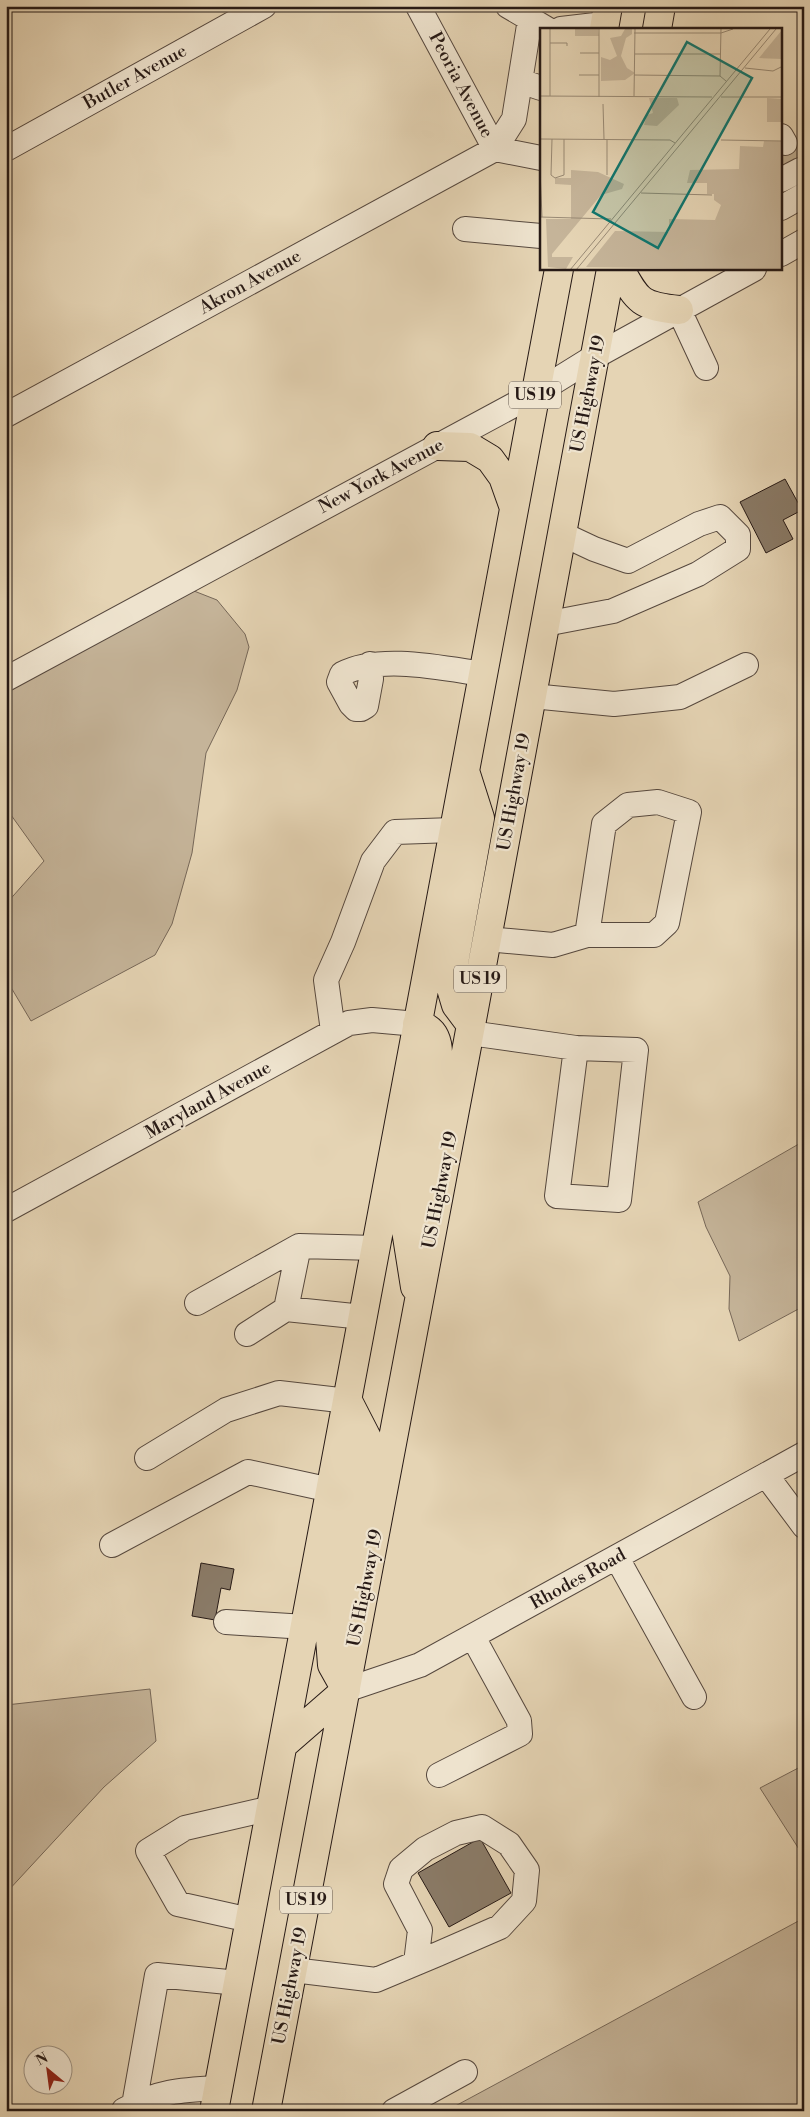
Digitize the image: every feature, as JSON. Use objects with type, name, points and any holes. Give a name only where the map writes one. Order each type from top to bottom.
[{"type":"highway","points":[[657,28],[661,6]]},
{"type":"highway","name":"US 19","points":[[216,2099],[306,1627],[559,270]]},
{"type":"highway","name":"US Highway 19","points":[[266,2111],[418,1308],[611,270]]},
{"type":"highway","points":[[621,270],[631,289],[640,299],[652,307],[679,310]]},
{"type":"highway","points":[[437,446],[470,447],[490,459],[503,477],[514,508]]},
{"type":"highway","points":[[465,770],[480,818],[450,985],[456,1005],[470,1029]]},
{"type":"highway","points":[[417,1024],[428,1027],[438,1044],[438,1054],[406,1230],[418,1308]]},
{"type":"highway","points":[[284,1744],[346,1690],[332,1665],[330,1638],[340,1573],[367,1438],[348,1401]]},
{"type":"highway","points":[[216,2099],[233,2111]]},
{"type":"street","name":"Butler Avenue","points":[[6,149],[264,6]]},
{"type":"street","points":[[495,149],[514,119],[531,85],[538,24],[508,6]]},
{"type":"street","name":"Peoria Avenue","points":[[424,8],[495,149],[540,158]]},
{"type":"street","points":[[566,28],[605,20]]},
{"type":"street","name":"Akron Avenue","points":[[6,415],[495,149]]},
{"type":"street","points":[[782,207],[804,195]]},
{"type":"street","points":[[464,229],[540,236]]},
{"type":"street","points":[[782,253],[804,241]]},
{"type":"street","name":"New York Avenue","points":[[6,678],[536,393],[594,357],[752,270]]},
{"type":"street","points":[[679,310],[706,368]]},
{"type":"street","points":[[545,624],[613,611],[698,574],[738,549],[738,535],[720,517],[699,524],[628,562],[562,534]]},
{"type":"street","points":[[370,664],[427,666],[483,674]]},
{"type":"street","points":[[532,696],[614,704],[680,697],[746,665]]},
{"type":"street","points":[[487,939],[553,944],[587,935],[654,935],[667,923],[689,812],[658,802],[628,805],[604,824],[587,935]]},
{"type":"street","points":[[333,1031],[326,980],[343,942],[373,861],[395,832],[453,830]]},
{"type":"street","name":"Maryland Avenue","points":[[6,1210],[349,1023],[372,1020],[417,1024]]},
{"type":"street","points":[[470,1029],[576,1048],[636,1050],[619,1200],[556,1196],[576,1048]]},
{"type":"street","points":[[197,1304],[299,1246],[376,1248]]},
{"type":"street","points":[[286,1309],[299,1246]]},
{"type":"street","points":[[246,1334],[286,1309],[363,1317]]},
{"type":"street","points":[[147,1458],[226,1410],[279,1393],[348,1401]]},
{"type":"street","name":"Rhodes Road","points":[[346,1690],[420,1665],[804,1454]]},
{"type":"street","points":[[112,1545],[248,1472],[331,1490]]},
{"type":"street","points":[[766,1475],[801,1525],[804,1526]]},
{"type":"street","points":[[617,1558],[694,1697]]},
{"type":"street","points":[[226,1622],[306,1627]]},
{"type":"street","points":[[439,1775],[520,1734],[519,1721],[473,1637]]},
{"type":"street","points":[[250,1920],[178,1904],[148,1851],[185,1828],[272,1808]]},
{"type":"street","points":[[293,1970],[376,1980],[416,1963],[500,1927],[524,1901],[527,1870],[509,1844],[482,1827],[456,1832],[424,1849],[401,1869],[396,1884],[420,1930],[416,1963]]},
{"type":"street","points":[[128,2108],[158,1974],[238,1983]]},
{"type":"street","points":[[394,2111],[465,2072]]},
{"type":"street","points":[[128,2108],[142,2100],[176,2090],[216,2099]]},
{"type":"shaded area","points":[[194,591],[217,600],[245,634],[249,647],[237,690],[206,753],[192,853],[172,924],[155,955],[31,1021],[6,979],[6,904],[44,861],[6,808],[6,692]]},
{"type":"shaded area","points":[[804,1141],[804,1306],[739,1341],[729,1309],[730,1276],[706,1227],[698,1202]]},
{"type":"shaded area","points":[[150,1689],[156,1741],[104,1787],[6,1893],[6,1705]]},
{"type":"shaded area","points":[[804,1765],[804,1857],[760,1788]]},
{"type":"shaded area","points":[[804,1918],[804,2111],[446,2111]]},
{"type":"building","points":[[785,479],[802,510],[783,520],[793,539],[766,553],[740,502]]},
{"type":"building","points":[[201,1563],[234,1569],[230,1590],[221,1588],[215,1620],[192,1616]]},
{"type":"building","points":[[480,1838],[511,1893],[449,1927],[418,1873]]},
{"type":"tunnel","points":[[785,143],[794,159]]}]
